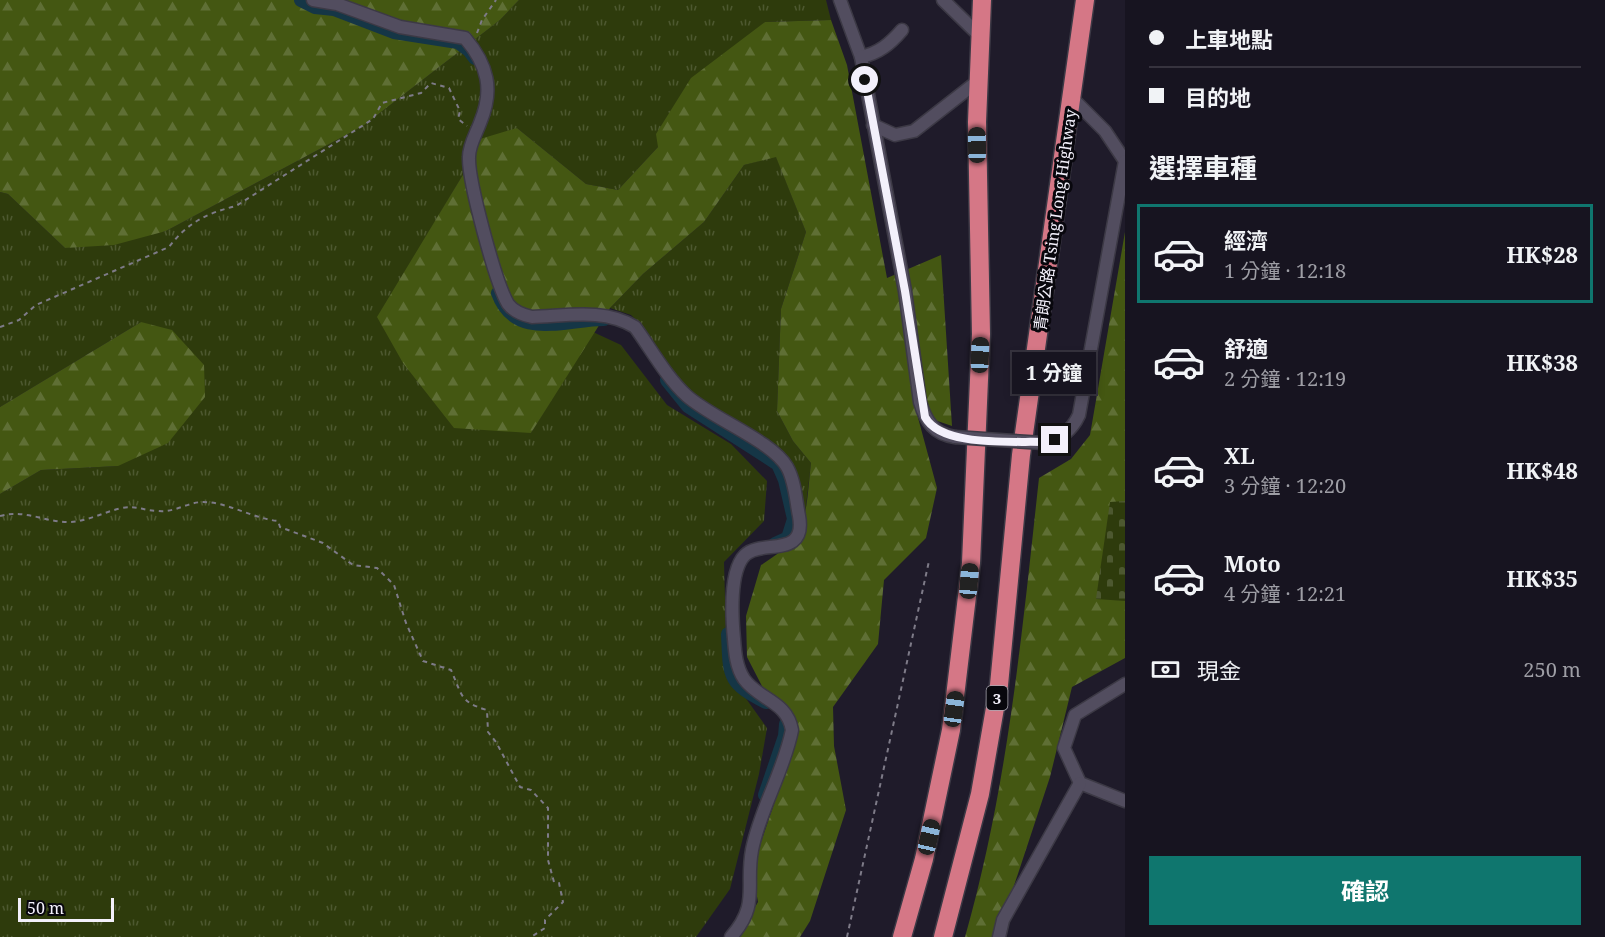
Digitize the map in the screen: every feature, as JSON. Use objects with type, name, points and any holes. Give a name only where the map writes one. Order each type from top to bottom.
[{"type":"highway","points":[[902,937],[924,859],[941,783],[959,678],[969,585],[981,334],[978,81],[982,0]]},
{"type":"highway","name":"青朗公路 Tsing Long Highway","points":[[943,937],[980,794],[999,685],[1021,455],[1073,99],[1085,0]]},
{"type":"street","points":[[313,0],[337,3],[400,27],[465,38],[480,59],[489,95],[470,147],[469,166],[493,263],[509,305],[520,315],[532,317],[602,314],[613,316],[635,327],[685,394],[710,415],[772,451],[790,474],[800,520],[797,534],[787,545],[755,549],[746,553],[734,584],[734,637],[741,673],[753,689],[787,713],[792,730],[753,848],[749,908],[744,922],[731,937]]},
{"type":"street","points":[[840,0],[861,57],[905,291],[920,402],[930,426],[944,435],[1043,442],[1055,440],[1066,433],[1078,415],[1125,161],[1105,131],[1073,99]]},
{"type":"street","points":[[943,0],[980,36]]},
{"type":"street","points":[[861,57],[890,44],[902,30]]},
{"type":"street","points":[[873,125],[895,135],[914,131],[978,81]]},
{"type":"street","points":[[1125,684],[1075,715],[1064,748],[1080,783],[1125,801]]},
{"type":"street","points":[[999,937],[1003,920],[1080,783]]},
{"type":"path","points":[[471,45],[482,20],[496,0]]},
{"type":"path","points":[[0,327],[19,320],[36,305],[170,247],[182,229],[212,212],[236,206],[373,118],[382,103],[421,93],[431,83],[449,88],[460,111],[458,118],[466,126],[469,125]]},
{"type":"path","points":[[0,516],[29,513],[44,519],[69,522],[90,519],[123,508],[143,507],[158,512],[179,509],[199,501],[218,502],[258,519],[278,521],[280,527],[317,540],[353,566],[377,568],[394,585],[406,623],[423,661],[452,670],[462,698],[469,705],[487,710],[488,732],[496,742],[520,787],[531,789],[548,808],[548,860],[554,882],[559,884],[563,902],[545,920],[545,928],[531,937]]},
{"type":"path","points":[[847,937],[929,561]]},
{"type":"green space","points":[[0,0],[519,0],[500,20],[363,126],[166,231],[114,245],[65,248],[8,194],[0,192]]},
{"type":"green space","points":[[519,0],[826,0],[831,20],[765,22],[618,190],[586,184],[517,128],[467,168],[426,237],[531,433],[593,332],[621,345],[667,405],[731,444],[767,481],[764,521],[724,562],[727,672],[767,728],[759,774],[730,889],[696,937],[0,937],[0,494],[41,470],[118,466],[141,322],[0,407],[0,192],[8,194],[65,248],[166,231],[363,126],[500,20]]},
{"type":"green space","points":[[831,20],[847,65],[887,278],[941,255],[952,426],[917,414],[937,488],[926,538],[884,580],[878,644],[833,707],[834,746],[846,810],[810,921],[800,937],[738,937],[758,902],[752,868],[796,740],[786,708],[763,688],[747,657],[746,616],[761,565],[789,544],[802,523],[808,497],[811,463],[793,441],[777,411],[781,309],[806,232],[776,157],[744,165],[704,222],[643,274],[610,308],[531,433],[454,428],[403,363],[377,317],[467,168],[480,139],[517,128],[586,184],[618,190],[658,147],[656,134],[691,78],[765,22]]},
{"type":"green space","points":[[776,156],[806,232],[781,309],[777,411],[793,441],[811,463],[804,523],[782,454],[681,386],[646,330],[631,315],[610,308],[643,274],[704,222],[744,165]]},
{"type":"green space","points":[[1125,232],[1125,658],[1072,687],[1050,777],[997,937],[965,937],[980,880],[1003,766],[1012,709],[1039,478],[1071,459],[1090,435]]},
{"type":"green space","points":[[141,322],[172,330],[204,365],[205,397],[168,443],[118,466],[41,470],[0,494],[0,407]]},
{"type":"green space","points":[[1125,501],[1125,601],[1096,599],[1110,502]]},
{"type":"waterway","points":[[301,0],[315,7],[334,9],[394,32],[458,42],[475,58]]},
{"type":"waterway","points":[[498,293],[506,308],[516,317],[529,322],[543,324],[604,319]]},
{"type":"waterway","points":[[667,380],[688,406],[778,464],[785,480],[794,519],[788,538],[775,544]]},
{"type":"waterway","points":[[728,634],[729,660],[733,676],[744,689],[766,702]]},
{"type":"waterway","points":[[765,795],[785,736],[786,724]]},
{"type":"route","points":[[865,80],[905,291],[920,402],[927,422],[933,429],[944,435],[955,437],[1043,442],[1055,440]]}]
